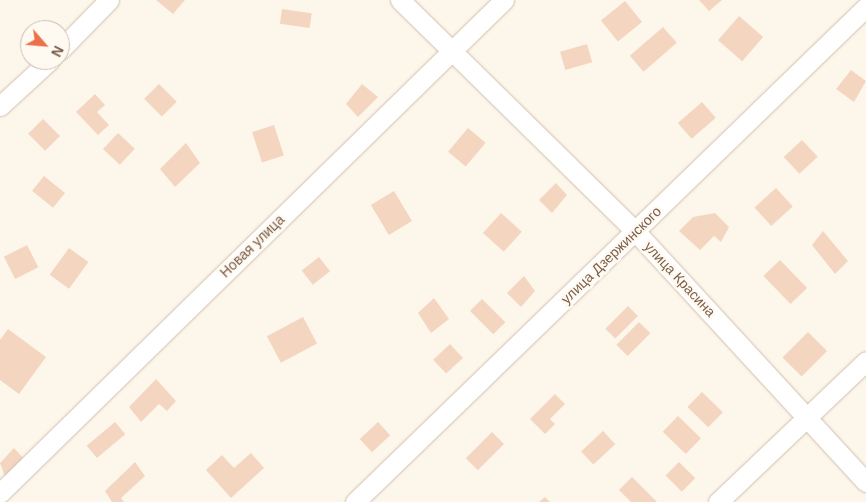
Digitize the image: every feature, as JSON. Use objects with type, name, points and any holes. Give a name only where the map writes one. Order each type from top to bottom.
[{"type":"street","points":[[70,40],[109,0]]},
{"type":"street","name":"улица Красина","points":[[400,0],[453,48],[635,232],[808,416],[866,482]]},
{"type":"street","name":"Новая улица","points":[[0,492],[504,0]]},
{"type":"street","name":"улица Дзержинского","points":[[355,502],[866,7]]},
{"type":"street","points":[[0,106],[39,70]]},
{"type":"street","points":[[718,502],[866,361]]},
{"type":"building","points":[[156,0],[185,0],[173,14]]},
{"type":"building","points":[[699,0],[722,0],[709,11]]},
{"type":"building","points":[[625,1],[642,22],[618,41],[601,21]]},
{"type":"building","points":[[282,9],[312,13],[310,28],[280,24]]},
{"type":"building","points":[[739,16],[763,37],[742,61],[718,40]]},
{"type":"building","points":[[663,27],[677,43],[644,72],[630,56]]},
{"type":"building","points":[[587,44],[592,62],[565,70],[560,52]]},
{"type":"building","points":[[851,70],[866,81],[854,102],[836,89]]},
{"type":"building","points":[[159,84],[177,102],[162,117],[144,99]]},
{"type":"building","points":[[362,84],[378,97],[358,117],[346,104]]},
{"type":"building","points":[[95,94],[105,105],[97,112],[109,125],[98,135],[76,112]]},
{"type":"building","points":[[702,102],[716,118],[692,139],[678,123]]},
{"type":"building","points":[[43,119],[60,136],[45,151],[28,134]]},
{"type":"building","points":[[274,125],[284,155],[262,163],[252,132]]},
{"type":"building","points":[[468,128],[486,143],[466,167],[448,152]]},
{"type":"building","points":[[118,133],[135,149],[120,165],[103,149]]},
{"type":"building","points":[[802,140],[818,157],[799,174],[784,157]]},
{"type":"building","points":[[186,143],[200,163],[175,187],[160,169]]},
{"type":"building","points":[[44,176],[65,193],[53,208],[32,191]]},
{"type":"building","points":[[556,183],[567,195],[552,213],[539,200]]},
{"type":"building","points":[[776,188],[793,207],[771,226],[754,207]]},
{"type":"building","points":[[394,191],[412,221],[389,235],[371,205]]},
{"type":"building","points":[[501,213],[522,232],[504,252],[483,233]]},
{"type":"building","points":[[715,213],[729,227],[721,242],[714,236],[700,250],[679,231],[693,217]]},
{"type":"building","points":[[823,231],[848,261],[835,274],[812,245]]},
{"type":"building","points":[[27,245],[38,267],[15,279],[4,257]]},
{"type":"building","points":[[69,248],[88,262],[69,289],[50,275]]},
{"type":"building","points":[[319,257],[330,271],[313,285],[302,271]]},
{"type":"building","points":[[780,260],[807,288],[791,304],[763,276]]},
{"type":"building","points":[[524,276],[535,291],[521,307],[507,293]]},
{"type":"building","points":[[434,298],[449,319],[431,333],[418,313]]},
{"type":"building","points":[[482,299],[505,322],[493,334],[470,311]]},
{"type":"building","points":[[628,306],[638,316],[615,339],[605,329]]},
{"type":"building","points":[[303,317],[317,343],[281,363],[267,336]]},
{"type":"building","points":[[639,322],[650,333],[628,356],[616,345]]},
{"type":"building","points":[[8,329],[46,357],[19,394],[0,380],[0,340]]},
{"type":"building","points":[[808,332],[827,351],[802,377],[783,357]]},
{"type":"building","points":[[450,344],[463,358],[446,374],[433,360]]},
{"type":"building","points":[[156,379],[176,401],[167,411],[159,404],[141,422],[129,407]]},
{"type":"building","points":[[702,392],[723,412],[708,427],[687,407]]},
{"type":"building","points":[[555,394],[565,404],[550,419],[555,424],[545,434],[530,419]]},
{"type":"building","points":[[678,416],[701,438],[686,454],[663,432]]},
{"type":"building","points":[[115,422],[125,434],[97,458],[87,446]]},
{"type":"building","points":[[378,422],[390,435],[372,452],[360,439]]},
{"type":"building","points":[[603,431],[615,444],[593,465],[581,451]]},
{"type":"building","points":[[492,432],[504,444],[478,470],[466,458]]},
{"type":"building","points":[[14,448],[24,459],[5,477],[0,463]]},
{"type":"building","points":[[251,453],[264,468],[231,498],[206,470],[222,455],[234,468]]},
{"type":"building","points":[[135,462],[145,476],[121,498],[124,502],[112,502],[105,491]]},
{"type":"building","points":[[679,462],[695,478],[682,492],[666,475]]},
{"type":"building","points":[[632,477],[657,502],[631,502],[619,490]]},
{"type":"building","points":[[545,497],[550,502],[539,502]]}]
